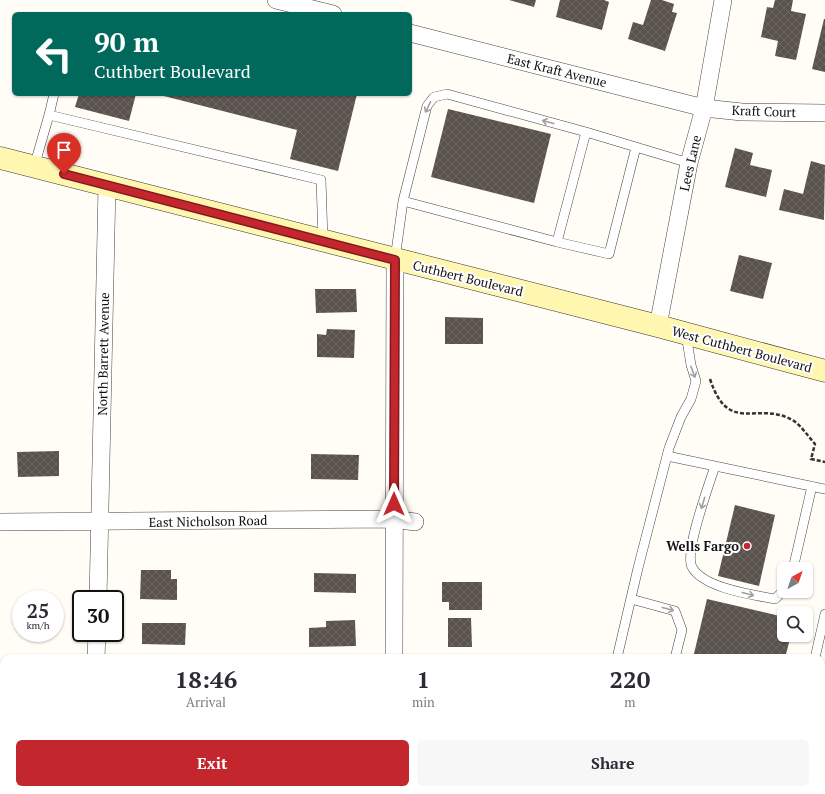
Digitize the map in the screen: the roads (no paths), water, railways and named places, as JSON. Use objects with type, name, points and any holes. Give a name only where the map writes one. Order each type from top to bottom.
[{"type":"main road","name":"Cuthbert Boulevard","points":[[0,158],[658,326]]},
{"type":"main road","name":"West Cuthbert Boulevard","points":[[658,326],[825,371]]},
{"type":"street","points":[[276,0],[325,12]]},
{"type":"street","name":"Lees Lane","points":[[658,326],[689,163],[704,108],[723,0]]},
{"type":"street","name":"East Kraft Avenue","points":[[412,34],[704,108]]},
{"type":"street","name":"Kraft Court","points":[[704,108],[742,112],[825,113]]},
{"type":"street","name":"North Barrett Avenue","points":[[98,590],[107,186]]},
{"type":"street","points":[[394,654],[395,260]]},
{"type":"street","name":"East Nicholson Road","points":[[0,522],[394,519],[415,522]]},
{"type":"street","points":[[96,654],[97,642]]},
{"type":"lane","points":[[395,260],[403,201],[427,106],[434,97],[447,94],[586,132],[689,163]]},
{"type":"lane","points":[[34,167],[54,96]]},
{"type":"lane","points":[[49,115],[321,180],[323,241]]},
{"type":"lane","points":[[557,242],[586,132]]},
{"type":"lane","points":[[403,201],[557,242],[609,254],[636,147]]},
{"type":"lane","points":[[618,654],[668,452],[681,417],[691,399],[696,381],[691,365],[686,334]]},
{"type":"lane","points":[[668,452],[715,466],[825,489]]},
{"type":"lane","points":[[715,466],[696,527],[690,556],[691,566],[698,576],[711,583],[751,595],[775,599],[777,597]]},
{"type":"lane","points":[[795,562],[812,486]]},
{"type":"lane","points":[[631,599],[675,611],[682,630],[676,654]]},
{"type":"lane","points":[[817,654],[824,627],[825,614]]},
{"type":"place","name":"Wells Fargo","points":[[747,546]]}]
